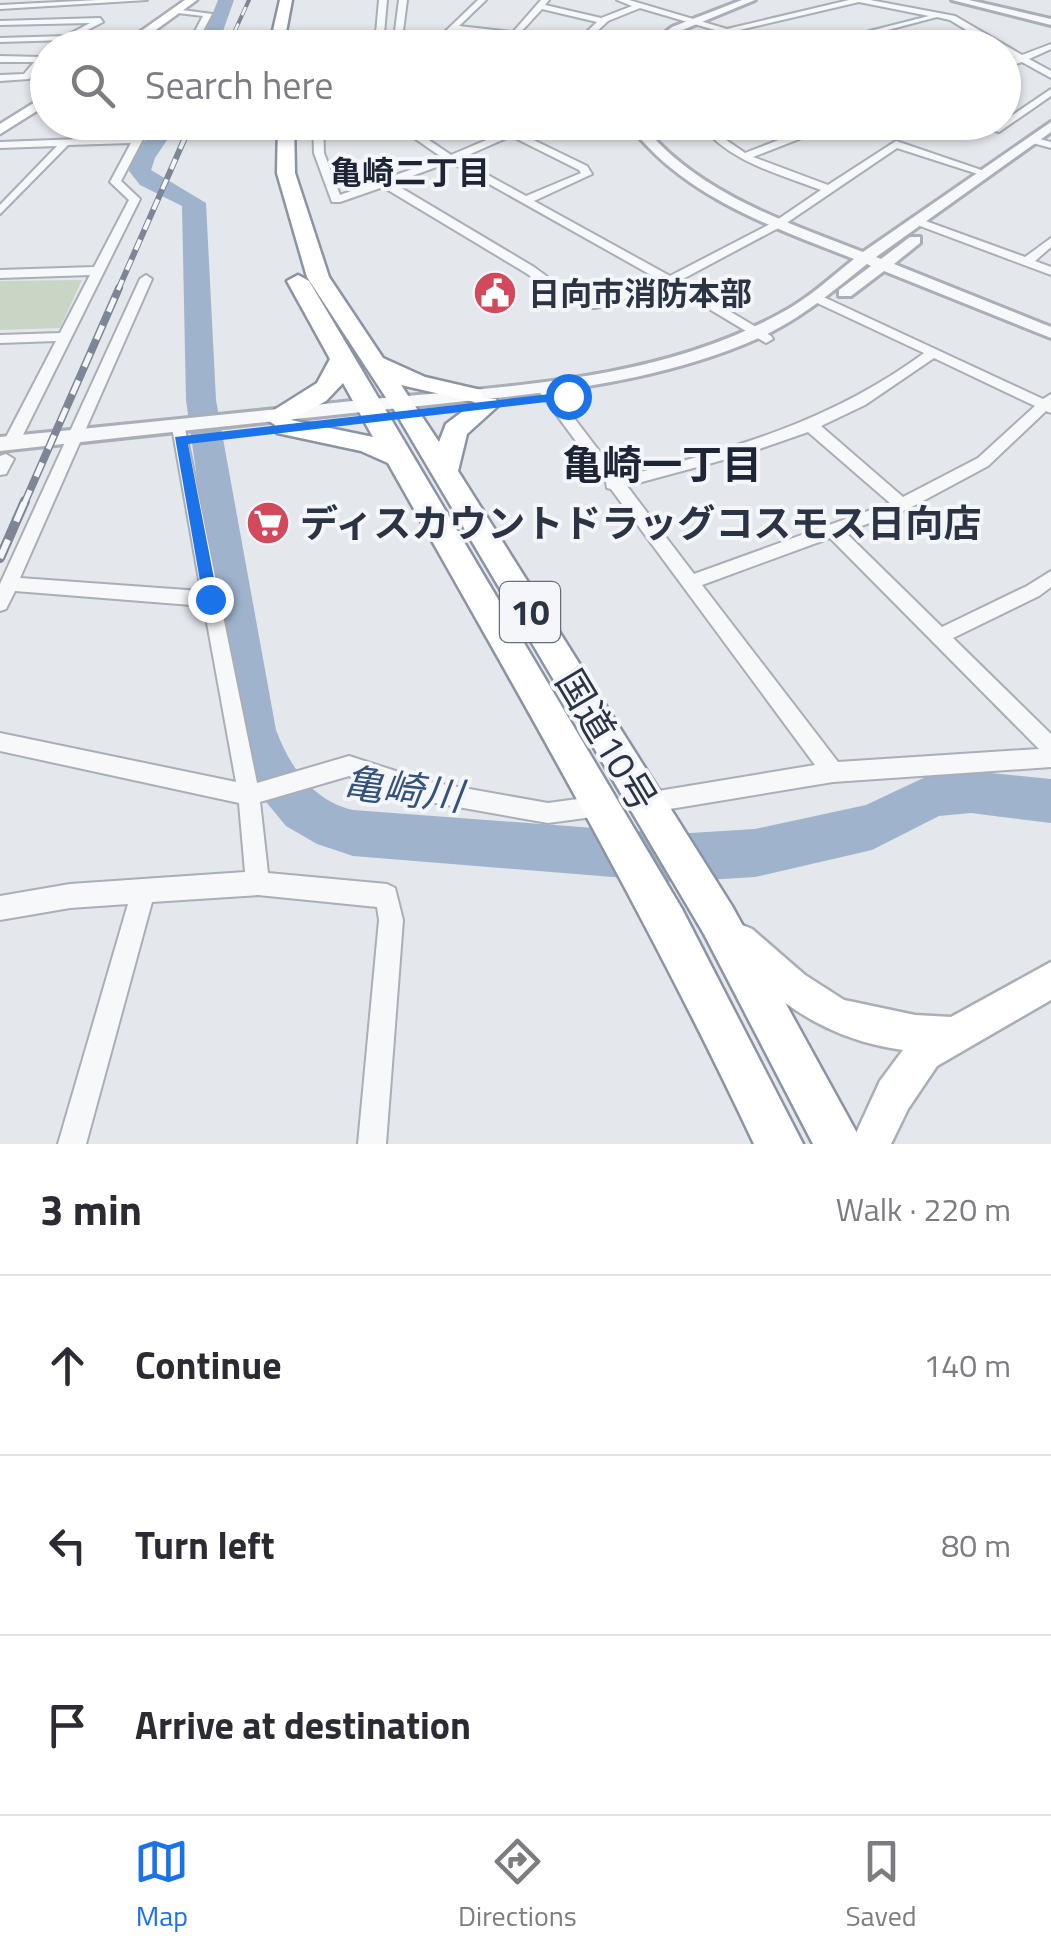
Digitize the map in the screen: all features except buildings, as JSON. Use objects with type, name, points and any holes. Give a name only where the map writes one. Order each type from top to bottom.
[{"type":"highway","points":[[280,30],[286,0]]},
{"type":"highway","points":[[294,30],[300,0]]},
{"type":"highway","name":"国道10号","points":[[269,140],[272,203],[298,282],[342,358],[444,472],[718,920],[839,1144]]},
{"type":"highway","name":"国道10号","points":[[286,140],[286,173],[318,277],[372,362],[400,458],[649,888],[740,1059],[779,1144]]},
{"type":"highway","points":[[281,422],[327,388],[338,374],[342,358]]},
{"type":"highway","points":[[372,362],[418,383],[479,400],[455,430],[444,472]]},
{"type":"highway","points":[[281,422],[368,444],[400,458]]},
{"type":"main road","points":[[150,30],[192,0]]},
{"type":"main road","points":[[0,130],[30,110]]},
{"type":"main road","points":[[718,920],[820,1010],[846,1022],[890,1032],[954,1036]]},
{"type":"main road","points":[[871,1144],[894,1095],[924,1053],[1051,980]]},
{"type":"street","points":[[0,6],[144,0]]},
{"type":"street","points":[[380,30],[383,0]]},
{"type":"street","points":[[398,30],[403,0]]},
{"type":"street","points":[[453,28],[482,0]]},
{"type":"street","points":[[621,0],[721,30]]},
{"type":"street","points":[[593,30],[603,21],[656,0]]},
{"type":"street","points":[[681,30],[750,0]]},
{"type":"street","points":[[728,30],[858,0],[952,18],[971,30]]},
{"type":"street","points":[[957,0],[1051,22]]},
{"type":"street","points":[[518,30],[543,3],[603,21]]},
{"type":"street","points":[[178,11],[208,14],[200,30]]},
{"type":"street","points":[[878,30],[938,15]]},
{"type":"street","points":[[0,22],[100,20],[82,30]]},
{"type":"street","points":[[453,28],[473,30]]},
{"type":"street","points":[[0,40],[30,39]]},
{"type":"street","points":[[1023,59],[1051,46]]},
{"type":"street","points":[[0,58],[30,59]]},
{"type":"street","points":[[1023,59],[1051,74]]},
{"type":"street","points":[[0,78],[26,78],[30,73]]},
{"type":"street","points":[[1021,113],[1051,92]]},
{"type":"street","points":[[924,224],[985,174],[1046,139]]},
{"type":"street","points":[[3,455],[548,392],[616,390],[654,380],[761,335],[824,302],[924,224],[1046,139]]},
{"type":"street","points":[[0,146],[138,140]]},
{"type":"street","points":[[3,455],[134,199],[115,182],[138,140]]},
{"type":"street","points":[[319,140],[319,154],[336,200],[497,140]]},
{"type":"street","points":[[420,140],[761,335]]},
{"type":"street","points":[[525,140],[584,168],[588,174],[526,200]]},
{"type":"street","points":[[648,140],[660,154],[720,194],[778,224],[1051,334]]},
{"type":"street","points":[[718,140],[746,157],[829,189]]},
{"type":"street","points":[[746,157],[789,140]]},
{"type":"street","points":[[0,211],[65,143]]},
{"type":"street","points":[[385,183],[530,270],[564,295],[591,305],[670,281],[778,224],[896,144],[985,174]]},
{"type":"street","points":[[924,224],[1051,271]]},
{"type":"street","points":[[1027,262],[1051,241]]},
{"type":"street","points":[[0,274],[96,271]]},
{"type":"street","points":[[0,604],[146,278]]},
{"type":"street","points":[[690,582],[902,505],[982,462],[1049,404],[824,302]]},
{"type":"street","points":[[0,338],[62,337]]},
{"type":"street","points":[[613,484],[767,443],[894,383],[933,353]]},
{"type":"street","points":[[548,392],[613,484],[832,772]]},
{"type":"street","points":[[810,425],[902,505]]},
{"type":"street","points":[[179,433],[249,795],[258,884]]},
{"type":"street","points":[[836,532],[1051,748]]},
{"type":"street","points":[[940,636],[1033,591],[1051,578]]},
{"type":"street","points":[[9,584],[210,599]]},
{"type":"street","points":[[0,742],[249,795],[350,766],[430,792],[548,812],[605,812]]},
{"type":"street","points":[[648,807],[832,772],[1051,758]]},
{"type":"street","points":[[0,908],[144,890],[258,884],[388,896],[390,920],[372,1144]]},
{"type":"street","points":[[72,1144],[144,890]]},
{"type":"green space","points":[[82,280],[60,328],[0,330],[0,281]]},
{"type":"waterway","name":"亀崎川","points":[[215,30],[226,0]]},
{"type":"waterway","name":"亀崎川","points":[[156,140],[140,171],[148,180],[194,203],[201,400],[254,730],[278,782],[302,810],[317,821],[353,833],[674,858],[755,853],[872,827],[934,795],[971,792],[1051,801]]},
{"type":"railway","points":[[235,30],[249,0]]},
{"type":"railway","points":[[118,290],[184,140]]},
{"type":"railway","points":[[24,504],[119,288]]},
{"type":"railway","points":[[0,558],[25,501]]},
{"type":"place","name":"日向市消防本部","points":[[495,293]]},
{"type":"place","name":"ディスカウントドラッグコスモス日向店","points":[[268,523]]},
{"type":"district","name":"亀崎二丁目","points":[[410,172]]},
{"type":"district","name":"亀崎一丁目","points":[[662,464]]},
{"type":"route","points":[[210,599],[180,440],[568,396]]}]
